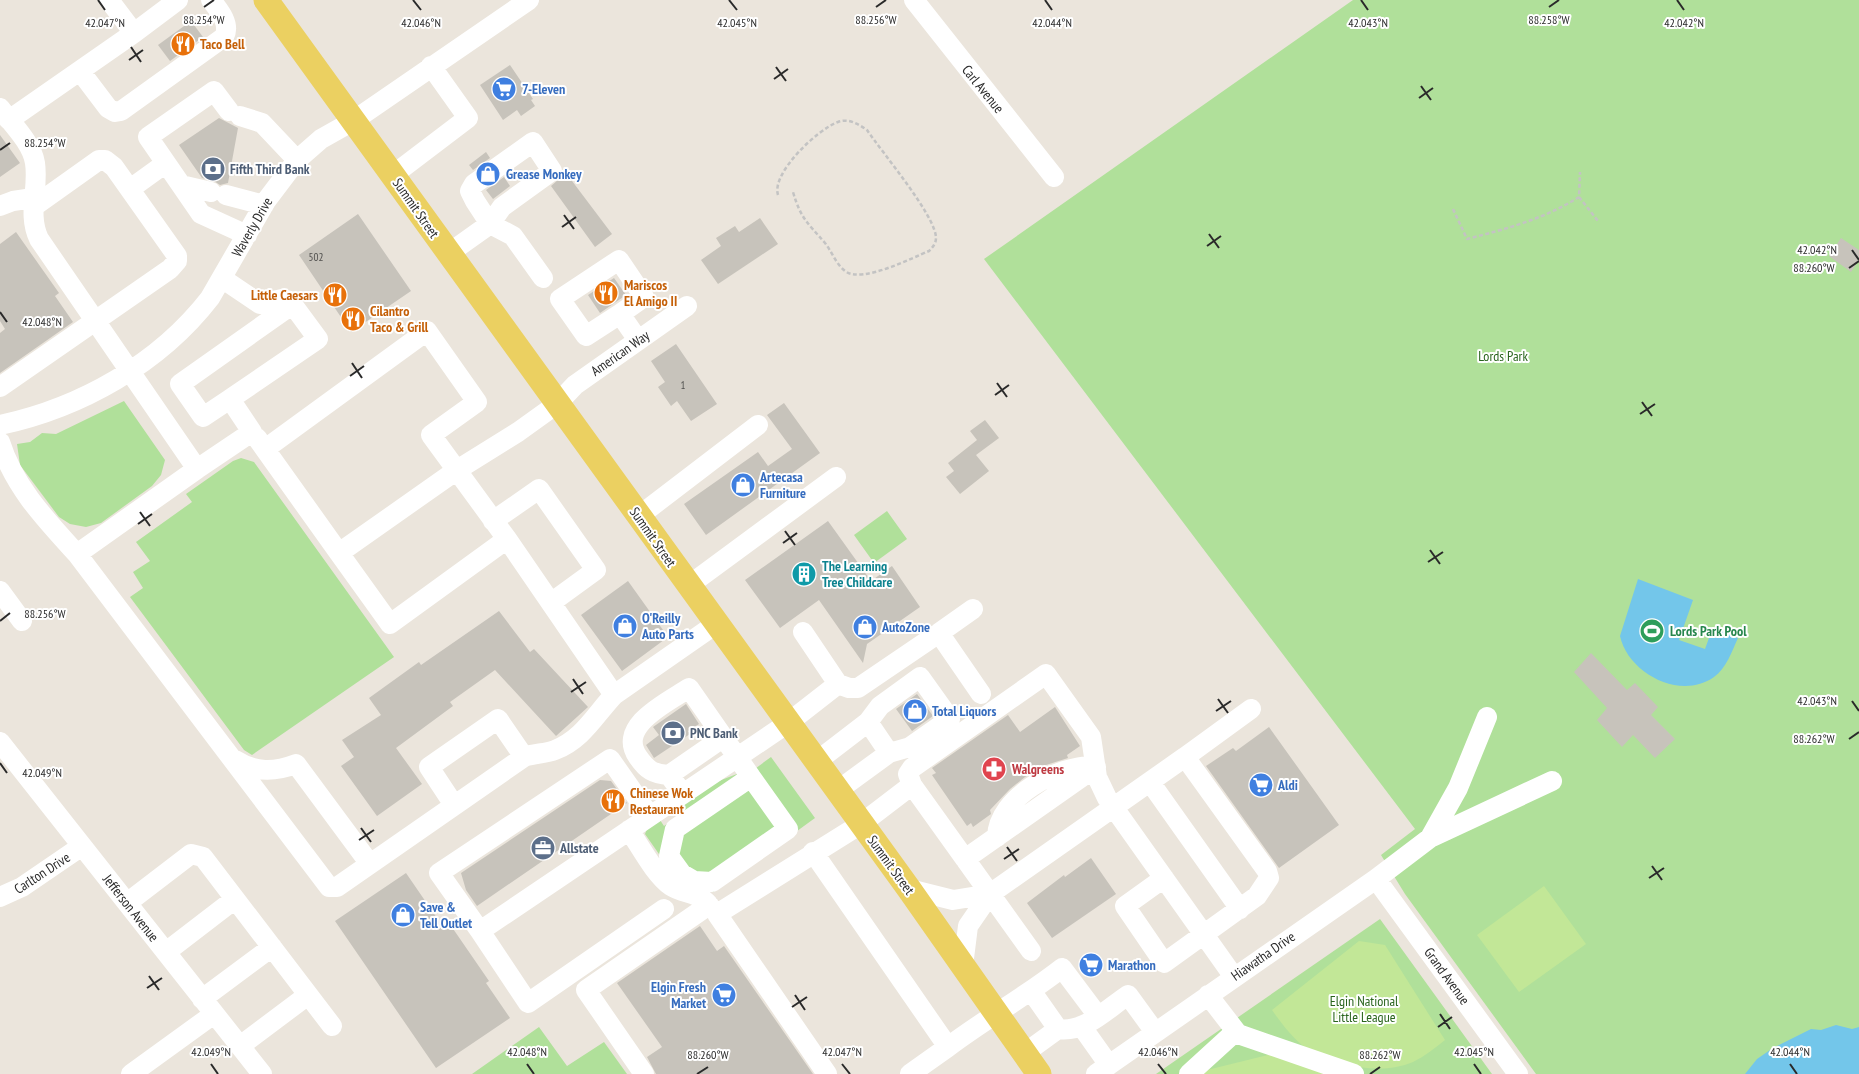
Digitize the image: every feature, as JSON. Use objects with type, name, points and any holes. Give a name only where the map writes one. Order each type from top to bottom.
[{"type":"main road","name":"Summit Street","points":[[266,0],[909,889],[1039,1074]]},
{"type":"street","points":[[109,0],[134,33]]},
{"type":"street","points":[[178,0],[80,71],[4,114],[34,157],[33,222],[39,239],[197,469]]},
{"type":"street","points":[[80,71],[108,108],[115,112],[121,111],[224,36],[227,28],[226,23],[211,0]]},
{"type":"street","name":"Waverly Drive","points":[[0,425],[22,420],[73,402],[129,372],[169,340],[199,312],[223,278],[278,183],[297,160],[321,140],[353,121],[528,0]]},
{"type":"street","name":"Carl Avenue","points":[[914,0],[1054,177]]},
{"type":"street","points":[[393,175],[468,118],[430,66]]},
{"type":"street","points":[[247,235],[201,214],[148,136],[214,91],[235,113],[262,124],[297,160]]},
{"type":"street","points":[[448,254],[490,224],[502,207],[552,171],[533,142],[474,184],[470,189],[472,196],[490,224],[513,236],[543,278]]},
{"type":"street","points":[[0,206],[9,202],[33,203],[101,160],[110,163],[130,189],[174,252],[177,261],[170,269],[0,387]]},
{"type":"street","points":[[130,189],[166,164]]},
{"type":"street","points":[[181,185],[264,205]]},
{"type":"street","points":[[223,278],[260,304],[284,299],[293,304],[318,339],[203,417],[180,384],[293,304]]},
{"type":"street","name":"American Way","points":[[339,553],[457,470],[557,404],[575,385],[688,306]]},
{"type":"street","points":[[620,314],[638,340]]},
{"type":"street","points":[[265,449],[427,331],[477,402],[431,435],[552,602],[614,695]]},
{"type":"street","points":[[230,399],[390,624],[506,539]]},
{"type":"street","points":[[638,516],[758,425]]},
{"type":"street","points":[[77,554],[252,432]]},
{"type":"street","points":[[0,442],[7,465],[18,483],[77,554],[328,886],[336,888],[524,757],[553,751],[568,743],[588,727],[614,695],[716,624]]},
{"type":"street","points":[[688,586],[836,477]]},
{"type":"street","points":[[493,521],[539,489],[596,570],[552,602]]},
{"type":"street","points":[[0,591],[22,620]]},
{"type":"street","points":[[803,632],[838,684],[849,688],[858,688],[973,609]]},
{"type":"street","points":[[939,633],[981,694]]},
{"type":"street","points":[[1031,951],[912,785],[908,774],[912,768],[1046,674],[1091,737],[1099,782],[1114,807],[1234,977]]},
{"type":"street","points":[[816,762],[868,722],[880,706],[920,677],[950,719],[910,747],[889,753],[837,791]]},
{"type":"street","points":[[480,931],[788,723],[838,684]]},
{"type":"street","points":[[724,737],[669,775],[651,772],[634,752],[633,734],[643,720],[689,688],[738,756],[788,829],[712,882],[694,880],[682,874],[669,856],[673,837],[752,777]]},
{"type":"street","points":[[963,966],[968,926],[990,894],[1251,709]]},
{"type":"street","name":"Hiawatha Drive","points":[[1430,838],[1458,788],[1487,717]]},
{"type":"street","points":[[454,805],[429,767],[498,719],[524,757]]},
{"type":"street","points":[[868,722],[889,753]]},
{"type":"street","name":"Jefferson Avenue","points":[[0,742],[262,1074]]},
{"type":"street","points":[[1164,878],[1125,906],[1164,963],[1205,936],[1261,893],[1268,882],[1269,875],[1185,757]]},
{"type":"street","points":[[233,759],[248,767],[262,770],[280,770],[296,764],[370,864]]},
{"type":"street","points":[[664,909],[528,1003],[439,873],[610,759],[673,837]]},
{"type":"street","points":[[965,859],[997,837],[1002,815],[1013,802],[1030,789],[1057,773],[1082,766],[1096,766]]},
{"type":"street","points":[[669,775],[683,794]]},
{"type":"street","name":"Hiawatha Drive","points":[[1103,1069],[1376,879],[1430,838],[1552,780]]},
{"type":"street","points":[[1150,782],[1240,909]]},
{"type":"street","points":[[644,1074],[586,990],[713,909],[861,824],[912,785]]},
{"type":"street","points":[[629,830],[666,882],[680,890],[699,896],[713,909],[827,1074]]},
{"type":"street","name":"Carlton Drive","points":[[0,897],[22,887],[82,846]]},
{"type":"street","points":[[813,852],[948,1047]]},
{"type":"street","points":[[127,902],[191,854],[203,857],[332,1026]]},
{"type":"street","name":"Grand Avenue","points":[[1376,879],[1518,1074]]},
{"type":"street","points":[[909,889],[953,900],[990,894]]},
{"type":"street","points":[[166,952],[235,899]]},
{"type":"street","points":[[131,1074],[272,947]]},
{"type":"street","points":[[910,1074],[996,1013],[1032,992],[1062,968],[1090,1021],[1103,1069]]},
{"type":"street","points":[[1032,992],[1058,1029]]},
{"type":"street","points":[[240,1046],[308,994]]},
{"type":"street","points":[[1025,1053],[1058,1029],[1070,1030],[1090,1021],[1128,995],[1155,1032]]},
{"type":"street","points":[[1208,995],[1236,1032],[1354,1074]]},
{"type":"street","points":[[1189,1074],[1236,1032]]},
{"type":"path","points":[[778,195],[777,191],[782,173],[817,136],[838,122],[857,123],[867,130],[924,211],[933,226],[936,239],[934,246],[929,251],[872,273],[856,275],[847,273],[833,253],[805,223],[799,213],[793,192]]},
{"type":"path","points":[[1580,172],[1579,197],[1598,220]]},
{"type":"path","points":[[1453,209],[1467,239],[1542,216],[1579,197]]},
{"type":"green space","name":"Lords Park","points":[[1353,0],[1859,0],[1859,1074],[1536,1074],[1405,894],[1381,855],[1415,829],[984,259]]},
{"type":"green space","points":[[124,401],[165,460],[161,475],[152,486],[101,523],[86,527],[70,524],[59,517],[20,465],[17,444],[30,442],[42,433],[56,434]]},
{"type":"green space","points":[[241,458],[254,462],[394,657],[252,755],[244,750],[130,597],[143,588],[133,572],[150,561],[136,542],[192,502],[186,494],[233,461]]},
{"type":"green space","points":[[887,511],[907,539],[874,563],[854,535]]},
{"type":"green space","points":[[771,757],[815,818],[713,892],[710,887],[675,877],[645,834],[647,829],[660,820],[664,826],[680,815],[676,809],[716,782],[737,774],[741,779]]},
{"type":"green space","points":[[1544,886],[1586,944],[1519,992],[1477,935]]},
{"type":"green space","name":"Elgin National Little League","points":[[1380,919],[1492,1074],[1156,1074]]},
{"type":"green space","points":[[1359,941],[1385,945],[1445,1040],[1426,1055],[1413,1062],[1402,1066],[1378,1069],[1342,1064],[1319,1056],[1299,1042],[1272,1010]]},
{"type":"green space","points":[[539,1027],[567,1066],[604,1042],[627,1074],[472,1074]]},
{"type":"green space","points":[[1276,1053],[1339,1074],[1204,1074],[1203,1071]]},
{"type":"water","name":"Lords Park Pool","points":[[1638,579],[1693,600],[1679,640],[1705,649],[1713,627],[1738,638],[1725,665],[1718,674],[1701,684],[1686,686],[1671,684],[1644,672],[1633,661],[1625,649],[1620,636]]},
{"type":"water","points":[[1836,1025],[1852,1029],[1859,1027],[1859,1074],[1745,1074],[1757,1059],[1773,1048],[1811,1029],[1821,1030]]},
{"type":"building","name":"Taco Bell","points":[[191,21],[203,37],[170,61],[158,45]]},
{"type":"building","name":"7-Eleven","points":[[510,65],[533,99],[531,100],[535,106],[521,116],[517,110],[503,120],[480,85]]},
{"type":"building","name":"Fifth Third Bank","points":[[219,118],[238,128],[228,183],[220,185],[214,181],[202,178],[179,145]]},
{"type":"building","points":[[0,135],[20,163],[0,177]]},
{"type":"building","points":[[486,152],[490,158],[473,170],[469,165]]},
{"type":"building","points":[[566,173],[612,234],[595,247],[551,186]]},
{"type":"building","points":[[504,177],[510,186],[493,199],[486,190]]},
{"type":"building","points":[[358,214],[411,291],[351,332],[299,255]]},
{"type":"building","points":[[760,218],[778,244],[718,284],[701,260],[721,246],[716,238],[735,226],[739,232]]},
{"type":"building","points":[[16,232],[59,293],[55,296],[73,322],[0,373],[0,333],[5,329],[0,321],[0,244]]},
{"type":"building","points":[[1841,238],[1859,250],[1859,260],[1851,272],[1829,256]]},
{"type":"building","name":"Mariscos El Amigo II","points":[[614,278],[626,295],[600,313],[588,295]]},
{"type":"building","points":[[676,344],[717,404],[691,421],[677,401],[671,406],[658,387],[665,382],[651,361]]},
{"type":"building","name":"Artecasa Furniture","points":[[784,403],[820,453],[706,535],[684,504],[758,452],[768,466],[792,449],[767,415]]},
{"type":"building","points":[[985,420],[999,438],[976,455],[989,471],[960,494],[946,477],[954,471],[948,463],[977,440],[970,431]]},
{"type":"building","points":[[828,521],[871,581],[892,566],[920,607],[867,644],[863,663],[819,600],[780,628],[745,580]]},
{"type":"building","name":"O'Reilly Auto Parts","points":[[628,581],[668,637],[622,671],[581,615]]},
{"type":"building","points":[[499,611],[530,652],[534,649],[588,707],[556,736],[495,670],[450,702],[453,706],[396,748],[422,784],[377,816],[341,766],[354,757],[342,740],[381,715],[369,698],[419,662],[421,665]]},
{"type":"building","points":[[1591,653],[1627,690],[1635,683],[1658,707],[1651,715],[1675,739],[1655,758],[1633,735],[1622,747],[1597,720],[1607,708],[1574,672]]},
{"type":"building","points":[[917,694],[933,716],[912,731],[896,709]]},
{"type":"building","name":"PNC Bank","points":[[686,704],[699,724],[688,731],[690,734],[654,758],[646,745],[659,735],[653,727]]},
{"type":"building","name":"Walgreens","points":[[1055,707],[1080,746],[1067,755],[1068,758],[1043,766],[1025,777],[1010,789],[990,810],[991,814],[973,827],[971,823],[967,826],[932,775],[936,773],[932,768],[1008,715],[1020,732]]},
{"type":"building","name":"Aldi","points":[[1269,727],[1339,825],[1279,868],[1206,766],[1233,748],[1236,751]]},
{"type":"building","points":[[600,780],[611,781],[627,803],[477,906],[466,890],[461,873]]},
{"type":"building","points":[[1091,858],[1116,894],[1052,938],[1027,903],[1064,875],[1065,877]]},
{"type":"building","points":[[406,873],[441,924],[447,920],[489,981],[486,983],[510,1018],[436,1068],[335,921]]},
{"type":"building","points":[[700,926],[717,951],[724,946],[813,1074],[656,1074],[647,1057],[662,1047],[617,983]]},
{"type":"place","name":"Taco Bell","points":[[183,44]]},
{"type":"place","name":"7-Eleven","points":[[504,89]]},
{"type":"place","name":"Fifth Third Bank","points":[[213,169]]},
{"type":"place","name":"Grease Monkey","points":[[488,174]]},
{"type":"place","name":"Mariscos El Amigo II","points":[[606,293]]},
{"type":"place","name":"Little Caesars","points":[[335,295]]},
{"type":"place","name":"Cilantro Taco & Grill","points":[[353,319]]},
{"type":"place","name":"Artecasa Furniture","points":[[743,485]]},
{"type":"place","name":"The Learning Tree Childcare","points":[[804,574]]},
{"type":"place","name":"O'Reilly Auto Parts","points":[[625,626]]},
{"type":"place","name":"AutoZone","points":[[865,627]]},
{"type":"place","name":"Lords Park Pool","points":[[1652,631]]},
{"type":"place","name":"Total Liquors","points":[[915,711]]},
{"type":"place","name":"PNC Bank","points":[[673,733]]},
{"type":"place","name":"Walgreens","points":[[994,769]]},
{"type":"place","name":"Aldi","points":[[1261,785]]},
{"type":"place","name":"Chinese Wok Restaurant","points":[[613,801]]},
{"type":"place","name":"Allstate","points":[[543,848]]},
{"type":"place","name":"Save & Tell Outlet","points":[[403,915]]},
{"type":"place","name":"Marathon","points":[[1091,965]]},
{"type":"place","name":"Elgin Fresh Market","points":[[724,995]]}]
